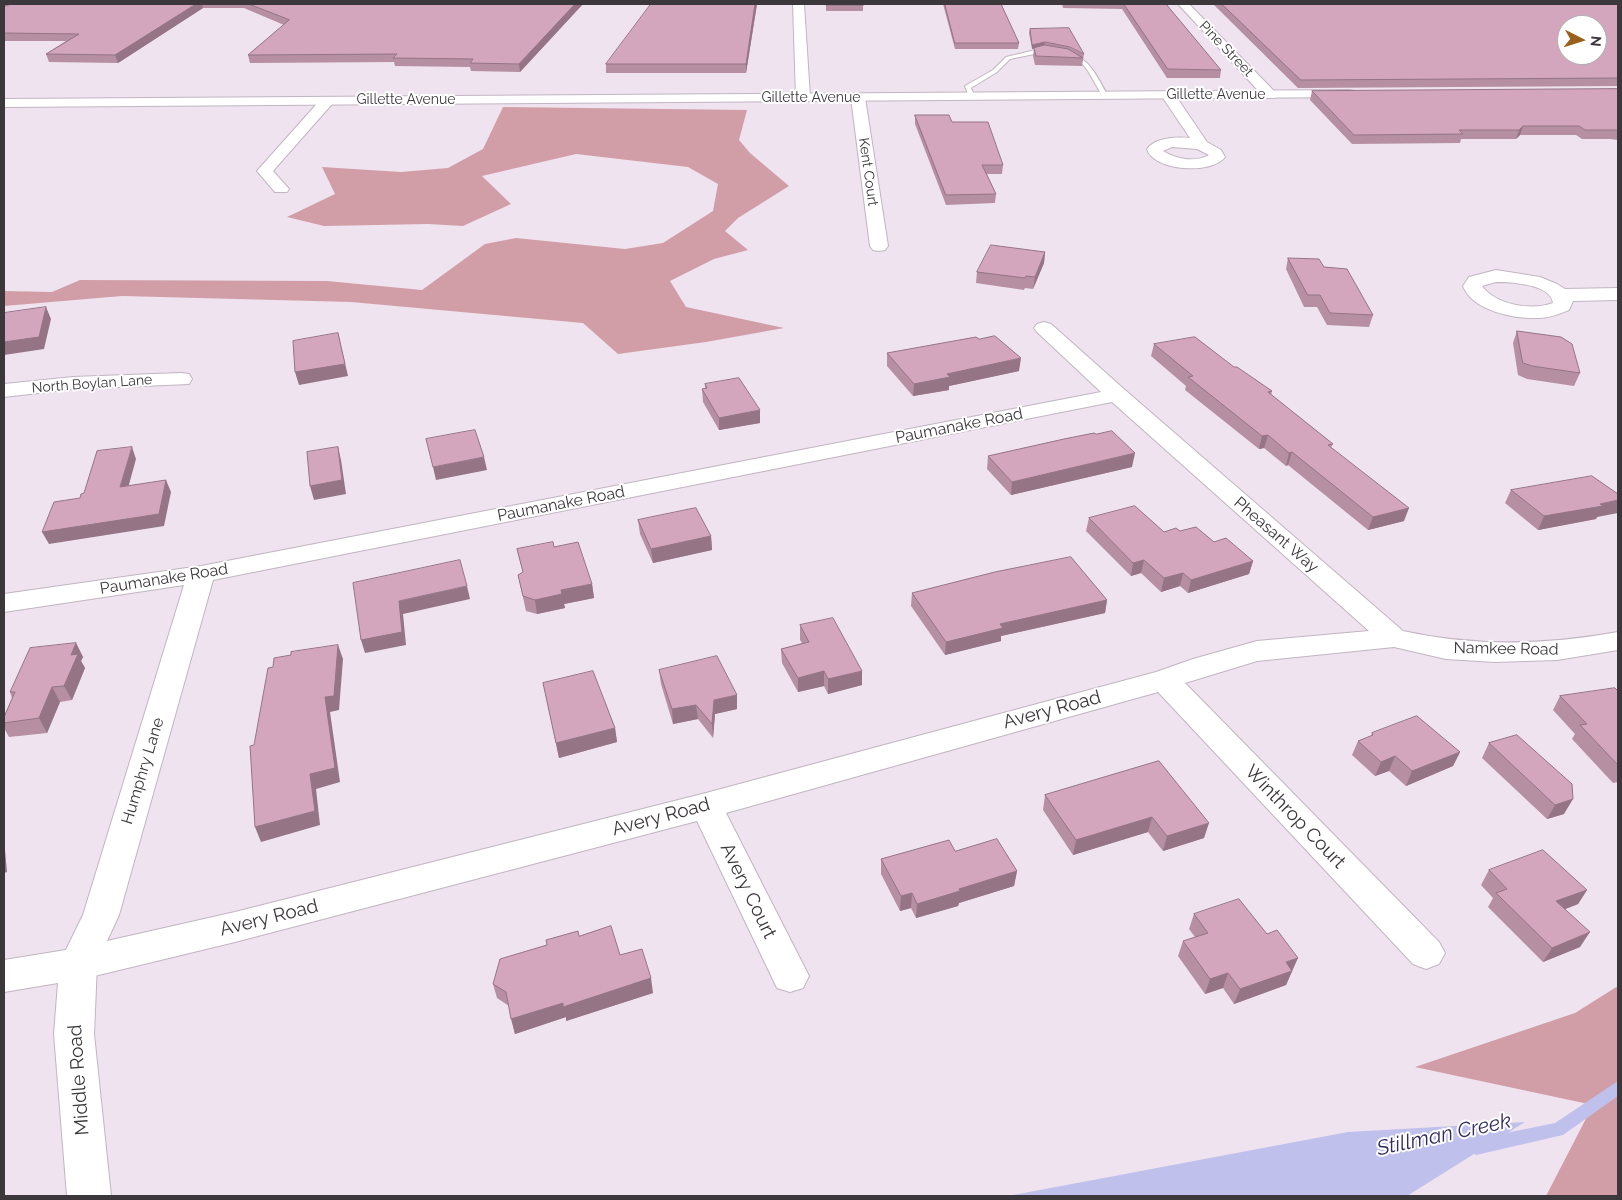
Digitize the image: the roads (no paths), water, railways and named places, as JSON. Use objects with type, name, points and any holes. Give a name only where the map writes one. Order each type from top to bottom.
[{"type":"street","points":[[798,4],[803,98]]},
{"type":"street","name":"Pine Street","points":[[1183,4],[1270,95]]},
{"type":"street","name":"Gillette Avenue","points":[[4,103],[1368,94]]},
{"type":"street","points":[[1168,95],[1202,145]]},
{"type":"street","name":"Kent Court","points":[[858,98],[879,246]]},
{"type":"street","points":[[281,189],[265,171],[327,101]]},
{"type":"street","points":[[1560,295],[1618,294]]},
{"type":"street","name":"Pheasant Way","points":[[1044,328],[1394,638]]},
{"type":"street","name":"North Boylan Lane","points":[[4,391],[73,383],[181,379]]},
{"type":"street","name":"Paumanake Road","points":[[4,603],[202,574],[1118,395]]},
{"type":"street","name":"Humphry Lane","points":[[78,964],[101,914],[202,574]]},
{"type":"street","name":"Namkee Road","points":[[1394,638],[1453,650],[1531,652],[1592,647],[1618,641]]},
{"type":"street","name":"Avery Road","points":[[4,976],[78,964],[245,925],[706,806],[928,743],[1164,680],[1240,655],[1257,651],[1394,638]]},
{"type":"street","name":"Winthrop Court","points":[[1164,680],[1426,953]]},
{"type":"street","name":"Avery Court","points":[[706,806],[790,976]]},
{"type":"street","name":"Middle Road","points":[[78,964],[74,1034],[89,1196]]},
{"type":"lane","points":[[972,97],[967,87],[995,71],[1008,58],[1044,50],[1069,54],[1083,61],[1091,70],[1106,96]]},
{"type":"water","points":[[1525,1122],[1407,1196],[1008,1196],[1348,1132]]},
{"type":"waterway","name":"Stillman Creek","points":[[1476,1147],[1558,1130],[1618,1088]]}]
